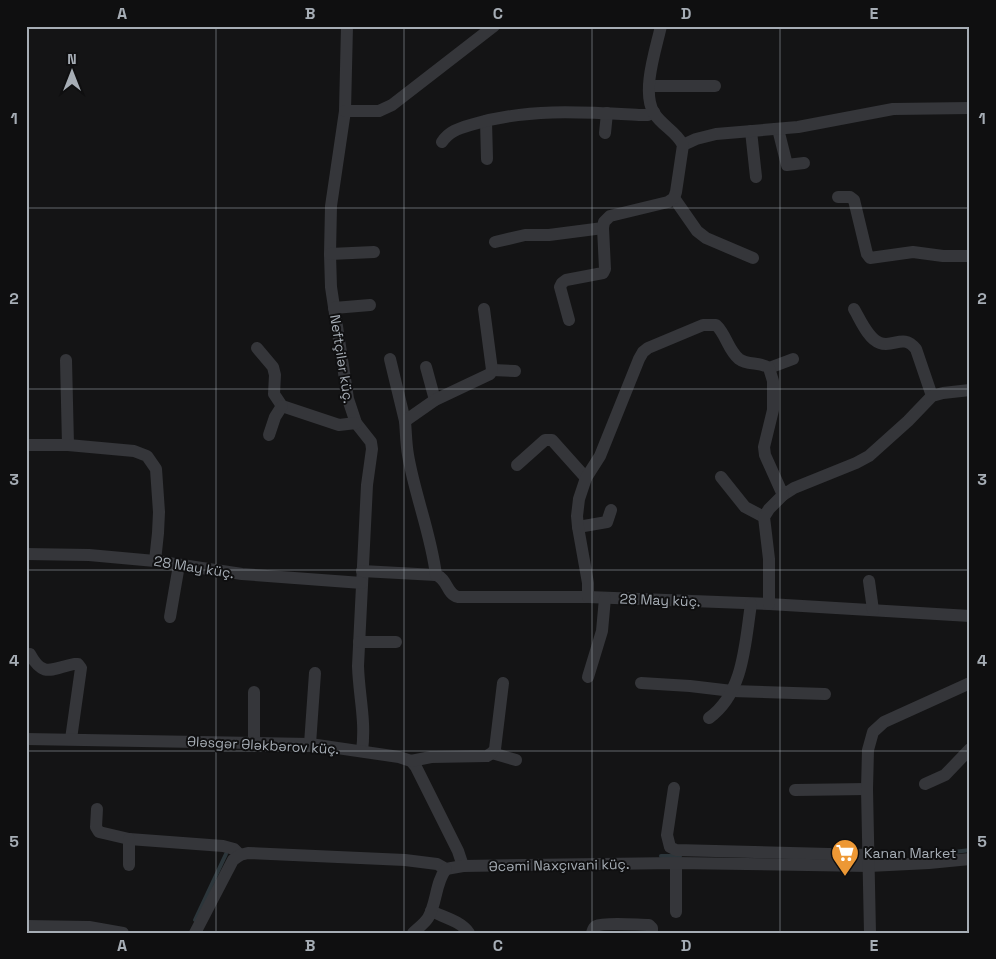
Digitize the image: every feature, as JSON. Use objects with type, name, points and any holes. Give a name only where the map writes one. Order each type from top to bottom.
[{"type":"street","name":"Neftçilər küç.","points":[[347,26],[346,111],[331,206],[330,254],[334,308],[348,399],[356,423],[371,442],[372,449],[367,485],[359,642],[358,682],[364,732],[362,751]]},
{"type":"street","points":[[346,111],[379,111],[392,105],[494,26]]},
{"type":"street","points":[[661,26],[651,72],[649,86],[650,103],[654,112],[674,132],[683,145],[674,198],[697,231],[706,238],[753,258]]},
{"type":"street","points":[[649,86],[715,86]]},
{"type":"street","points":[[683,145],[696,139],[716,134],[816,124],[893,109],[970,108]]},
{"type":"street","points":[[442,142],[451,132],[486,121],[533,112],[648,115],[654,112]]},
{"type":"street","points":[[605,133],[607,113]]},
{"type":"street","points":[[486,121],[488,159]]},
{"type":"street","points":[[778,129],[787,165],[804,163]]},
{"type":"street","points":[[750,131],[756,177]]},
{"type":"street","points":[[838,196],[850,197],[854,200],[867,254],[870,258],[913,252],[943,256],[970,256]]},
{"type":"street","points":[[568,320],[560,287],[566,280],[603,273],[605,269],[602,228],[604,222],[610,216],[658,206],[674,198]]},
{"type":"street","points":[[495,242],[525,235],[549,235],[602,228]]},
{"type":"street","points":[[330,254],[374,252]]},
{"type":"street","points":[[334,308],[370,305]]},
{"type":"street","points":[[405,421],[435,400],[490,374],[492,370],[484,308]]},
{"type":"street","points":[[854,308],[872,337],[878,343],[886,344],[904,341],[911,343],[916,349],[932,396]]},
{"type":"street","points":[[588,597],[588,583],[578,527],[579,499],[586,478],[600,456],[642,352],[648,348],[703,325],[716,325],[721,330],[734,354],[740,360],[760,363],[769,368],[773,381],[773,410],[764,447],[765,455],[783,495]]},
{"type":"street","points":[[257,348],[272,367],[275,375],[274,394],[282,406],[339,424],[356,423]]},
{"type":"street","points":[[769,368],[793,359]]},
{"type":"street","points":[[66,360],[68,445]]},
{"type":"street","points":[[390,360],[405,421],[408,454],[422,517],[432,550],[436,575]]},
{"type":"street","points":[[426,368],[435,400]]},
{"type":"street","points":[[492,370],[515,370]]},
{"type":"street","points":[[769,604],[769,558],[764,517],[769,509],[783,495],[869,456],[908,421],[932,396],[970,390]]},
{"type":"street","points":[[269,435],[275,417],[282,406]]},
{"type":"street","points":[[517,464],[548,439],[552,440],[586,478]]},
{"type":"street","points":[[26,445],[68,445],[134,451],[147,456],[156,469],[159,512],[155,561]]},
{"type":"street","points":[[721,477],[745,507],[764,517]]},
{"type":"street","points":[[578,527],[607,522],[611,510]]},
{"type":"street","name":"28 May küç.","points":[[26,554],[89,555],[155,561],[259,576],[362,577],[436,575],[444,579],[451,593],[458,597],[588,597],[769,604],[970,616]]},
{"type":"street","points":[[170,617],[179,565]]},
{"type":"street","points":[[869,581],[873,610]]},
{"type":"street","points":[[588,677],[602,630],[605,598]]},
{"type":"street","points":[[709,718],[726,703],[742,665],[750,604]]},
{"type":"street","points":[[359,642],[396,642]]},
{"type":"street","points":[[30,654],[41,670],[74,664],[78,664],[81,668],[71,739]]},
{"type":"street","points":[[310,744],[315,673]]},
{"type":"street","points":[[492,754],[495,749],[502,683]]},
{"type":"street","points":[[641,683],[732,691],[825,694]]},
{"type":"street","points":[[870,933],[866,789],[869,739],[877,727],[970,683]]},
{"type":"street","points":[[254,692],[254,743]]},
{"type":"street","name":"Ələsgər Ələkbərov küç.","points":[[26,739],[310,744],[399,756],[411,761]]},
{"type":"street","points":[[925,784],[945,775],[970,749]]},
{"type":"street","points":[[462,866],[458,850],[411,761],[431,757],[487,756],[492,754],[516,760]]},
{"type":"street","points":[[674,788],[667,835],[670,847],[676,850],[869,861]]},
{"type":"street","points":[[795,790],[866,789]]},
{"type":"street","points":[[97,809],[96,827],[99,832],[129,840],[223,846],[234,850],[240,855],[233,860],[228,868],[196,933]]},
{"type":"street","points":[[129,840],[129,865]]},
{"type":"street","name":"Əcəmi Naxçıvani küç.","points":[[240,855],[258,853],[405,860],[437,864],[446,869],[462,866],[869,861],[929,863],[970,859]]},
{"type":"street","points":[[676,864],[676,912]]},
{"type":"street","points":[[413,933],[427,920],[431,912],[438,883],[446,869]]},
{"type":"street","points":[[431,912],[457,923],[466,929],[468,933]]},
{"type":"street","points":[[592,933],[596,926],[604,924],[649,925],[652,928],[652,933]]},
{"type":"street","points":[[26,926],[123,933]]},
{"type":"waterway","points":[[954,852],[970,850]]},
{"type":"waterway","points":[[195,920],[226,854]]},
{"type":"waterway","points":[[661,856],[680,856]]},
{"type":"place","name":"Kanan Market","points":[[845,877]]}]
